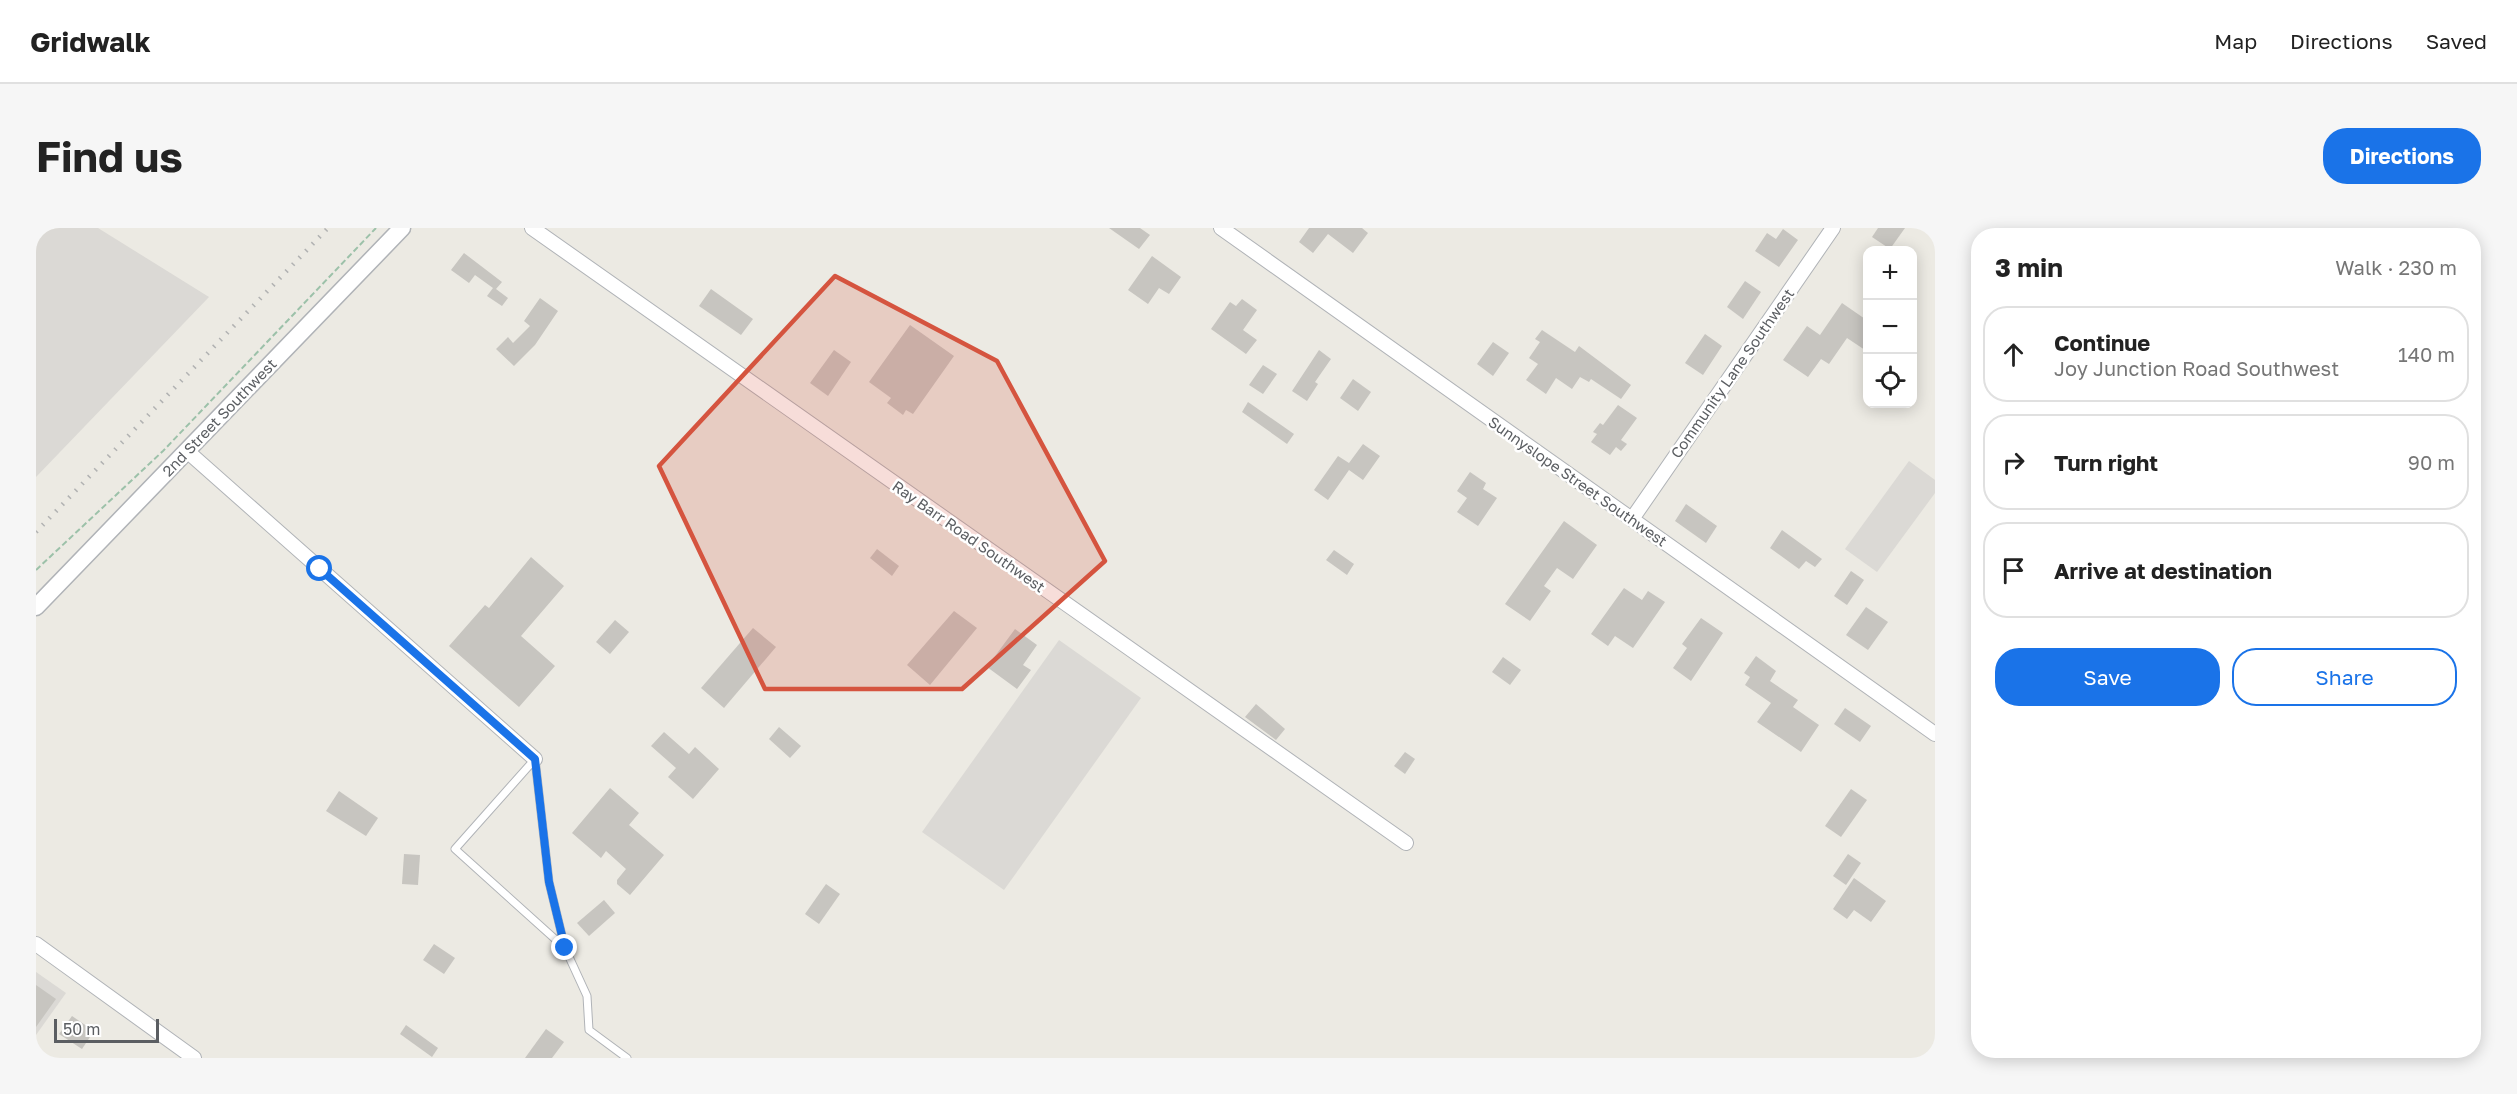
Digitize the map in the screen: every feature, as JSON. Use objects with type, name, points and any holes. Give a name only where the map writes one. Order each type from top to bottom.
[{"type":"street","name":"2nd Street Southwest","points":[[36,607],[402,228]]},
{"type":"street","name":"Ray Barr Road Southwest","points":[[532,228],[1406,843]]},
{"type":"street","name":"Sunnyslope Street Southwest","points":[[1221,228],[1935,734]]},
{"type":"street","name":"Community Lane Southwest","points":[[1632,519],[1833,228]]},
{"type":"street","points":[[187,451],[535,759]]},
{"type":"street","points":[[36,944],[194,1058]]},
{"type":"lane","points":[[535,759],[454,849],[565,948]]},
{"type":"lane","points":[[535,759],[549,882],[565,948],[587,996],[590,1030],[627,1058]]},
{"type":"path","points":[[36,570],[163,451],[376,228]]},
{"type":"highlighted area","points":[[835,276],[997,361],[1105,561],[962,689],[765,689],[659,466]]},
{"type":"shaded area","points":[[36,228],[98,228],[209,297],[36,477]]},
{"type":"shaded area","points":[[1909,461],[1935,480],[1935,493],[1877,572],[1845,549]]},
{"type":"shaded area","points":[[1059,640],[1141,698],[1004,890],[922,832]]},
{"type":"shaded area","points":[[36,972],[66,993],[36,1035]]},
{"type":"building","points":[[1109,228],[1140,228],[1150,235],[1139,249]]},
{"type":"building","points":[[1309,228],[1362,228],[1368,233],[1353,253],[1328,234],[1313,253],[1299,242]]},
{"type":"building","points":[[1878,228],[1905,228],[1892,246],[1886,246],[1872,237]]},
{"type":"building","points":[[1783,229],[1798,240],[1779,267],[1755,251],[1767,233],[1776,239]]},
{"type":"building","points":[[464,253],[502,282],[496,289],[508,298],[502,306],[487,296],[493,288],[475,275],[469,283],[451,270]]},
{"type":"building","points":[[1152,256],[1181,277],[1169,294],[1159,288],[1148,304],[1128,290]]},
{"type":"building","points":[[1745,281],[1761,292],[1743,319],[1727,307]]},
{"type":"building","points":[[711,289],[753,319],[741,335],[699,306]]},
{"type":"building","points":[[540,298],[558,311],[535,345],[514,366],[496,349],[508,337],[513,343],[530,326],[524,321]]},
{"type":"building","points":[[1242,299],[1257,310],[1243,330],[1257,340],[1246,354],[1211,329],[1230,302],[1236,306]]},
{"type":"building","points":[[1842,303],[1863,318],[1863,349],[1847,338],[1829,364],[1821,359],[1808,377],[1783,360],[1807,326],[1820,335]]},
{"type":"building","points":[[910,325],[954,356],[913,414],[906,410],[903,415],[887,403],[891,398],[869,382]]},
{"type":"building","points":[[1542,330],[1575,352],[1579,346],[1631,385],[1621,399],[1591,379],[1589,382],[1580,377],[1572,389],[1556,378],[1546,394],[1526,380],[1538,364],[1529,358],[1540,342],[1535,339]]},
{"type":"building","points":[[1705,334],[1722,346],[1703,375],[1685,363]]},
{"type":"building","points":[[1493,342],[1509,353],[1493,376],[1477,364]]},
{"type":"building","points":[[834,350],[851,362],[828,396],[810,383]]},
{"type":"building","points":[[1319,350],[1331,359],[1315,382],[1318,384],[1307,401],[1292,391]]},
{"type":"building","points":[[1263,365],[1277,374],[1263,394],[1249,385]]},
{"type":"building","points":[[1353,379],[1371,392],[1358,411],[1340,398]]},
{"type":"building","points":[[1248,402],[1294,434],[1287,444],[1242,412]]},
{"type":"building","points":[[1618,405],[1637,418],[1621,440],[1627,444],[1621,451],[1616,447],[1610,455],[1591,442],[1597,434],[1593,432],[1600,423],[1603,425]]},
{"type":"building","points":[[1363,444],[1380,456],[1363,480],[1349,470],[1328,500],[1314,490],[1338,456],[1349,463]]},
{"type":"building","points":[[1470,472],[1486,483],[1483,489],[1497,498],[1478,526],[1457,512],[1467,498],[1457,491]]},
{"type":"building","points":[[1686,504],[1717,526],[1706,543],[1675,521]]},
{"type":"building","points":[[1564,521],[1597,545],[1573,579],[1557,568],[1544,586],[1551,591],[1530,621],[1505,604]]},
{"type":"building","points":[[1782,530],[1822,559],[1815,567],[1806,561],[1799,569],[1770,548]]},
{"type":"building","points":[[877,549],[899,566],[892,576],[870,558]]},
{"type":"building","points":[[1334,550],[1354,564],[1347,575],[1326,560]]},
{"type":"building","points":[[531,557],[564,586],[521,636],[555,666],[519,707],[449,646],[485,605],[489,608]]},
{"type":"building","points":[[1851,571],[1864,580],[1847,605],[1834,596]]},
{"type":"building","points":[[1624,588],[1642,600],[1648,591],[1665,602],[1633,648],[1615,636],[1608,646],[1591,634]]},
{"type":"building","points":[[1866,607],[1888,622],[1868,650],[1846,635]]},
{"type":"building","points":[[954,611],[977,628],[930,685],[907,665]]},
{"type":"building","points":[[1701,618],[1723,633],[1691,681],[1673,668],[1687,648],[1682,644]]},
{"type":"building","points":[[615,620],[629,632],[610,654],[596,642]]},
{"type":"building","points":[[753,628],[776,647],[724,708],[701,688]]},
{"type":"building","points":[[1015,629],[1037,645],[1023,665],[1031,670],[1017,689],[987,667]]},
{"type":"building","points":[[1756,656],[1776,671],[1770,681],[1798,700],[1793,707],[1819,725],[1801,752],[1757,722],[1771,703],[1745,685],[1750,677],[1744,673]]},
{"type":"building","points":[[1503,657],[1521,670],[1510,685],[1492,672]]},
{"type":"building","points":[[1256,704],[1285,729],[1276,740],[1245,717]]},
{"type":"building","points":[[1845,708],[1871,726],[1860,742],[1834,724]]},
{"type":"building","points":[[779,727],[801,746],[790,758],[769,739]]},
{"type":"building","points":[[664,732],[689,754],[695,747],[719,769],[693,799],[668,777],[676,768],[651,746]]},
{"type":"building","points":[[1405,752],[1415,759],[1405,774],[1394,766]]},
{"type":"building","points":[[610,788],[639,813],[629,825],[664,855],[630,895],[617,884],[617,880],[626,869],[606,851],[601,858],[572,833]]},
{"type":"building","points":[[1851,789],[1867,800],[1841,837],[1825,826]]},
{"type":"building","points":[[339,791],[378,818],[366,836],[326,811]]},
{"type":"building","points":[[404,854],[420,855],[418,885],[402,884]]},
{"type":"building","points":[[1848,854],[1861,863],[1846,885],[1833,876]]},
{"type":"building","points":[[1854,878],[1886,901],[1871,922],[1854,910],[1847,919],[1833,909]]},
{"type":"building","points":[[826,884],[840,894],[819,924],[805,914]]},
{"type":"building","points":[[604,900],[615,913],[589,936],[577,923]]},
{"type":"building","points":[[434,944],[455,958],[444,974],[423,960]]},
{"type":"building","points":[[36,985],[56,999],[36,1027]]},
{"type":"building","points":[[72,1016],[94,1031],[82,1049],[59,1034]]},
{"type":"building","points":[[406,1025],[438,1048],[432,1057],[400,1034]]},
{"type":"building","points":[[546,1029],[564,1042],[552,1058],[525,1058]]},
{"type":"railway","points":[[36,532],[328,228]]},
{"type":"route","points":[[320,569],[535,759],[549,882],[565,948]]}]
